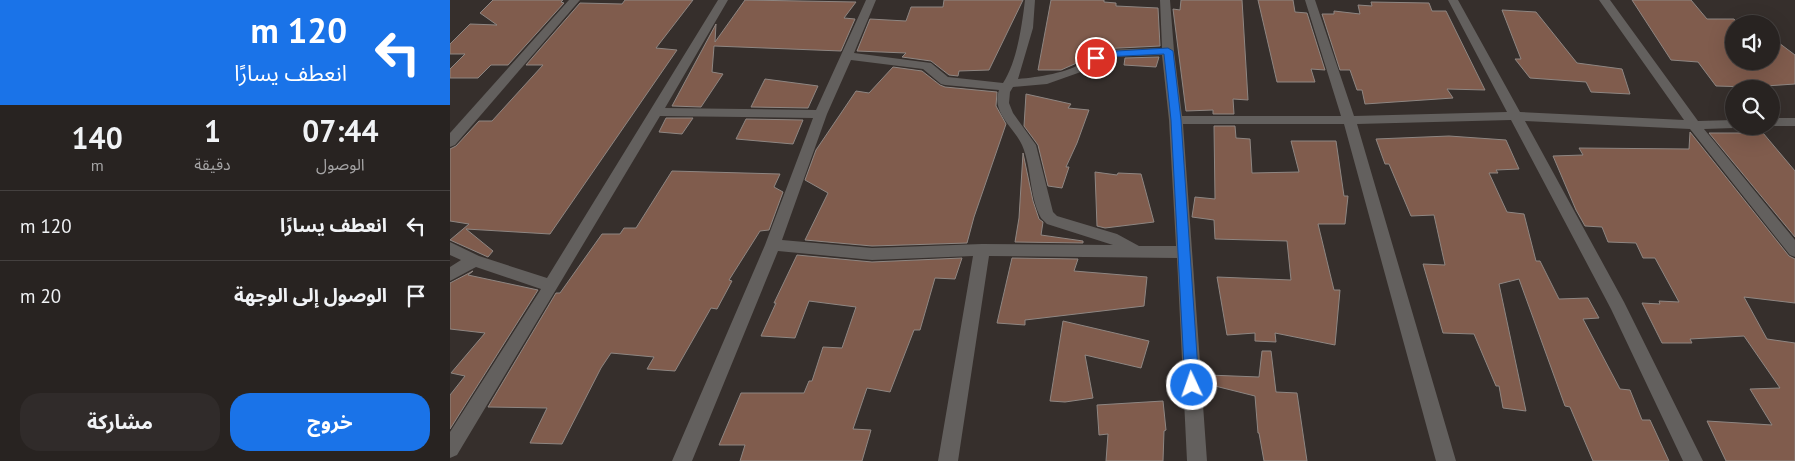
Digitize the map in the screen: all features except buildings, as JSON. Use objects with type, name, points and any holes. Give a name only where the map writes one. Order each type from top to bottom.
[{"type":"street","points":[[450,142],[575,0]]},
{"type":"street","points":[[450,449],[551,286],[723,0]]},
{"type":"street","points":[[682,461],[772,245],[821,114],[871,0]]},
{"type":"street","points":[[1030,0],[1027,28],[1014,75],[1004,92],[1003,103],[1007,114],[1029,145],[1046,214],[1052,220],[1112,238],[1136,250]]},
{"type":"street","points":[[1165,0],[1168,51],[1176,120],[1197,461]]},
{"type":"street","points":[[1310,0],[1349,120],[1446,461]]},
{"type":"street","points":[[1453,0],[1618,308],[1692,461]]},
{"type":"street","points":[[1604,0],[1694,125],[1795,250]]},
{"type":"street","points":[[847,56],[927,66],[945,81],[1008,85],[1043,81],[1088,65],[1100,54],[1168,51]]},
{"type":"street","points":[[655,112],[821,114]]},
{"type":"street","points":[[1176,120],[1349,120],[1515,116],[1694,125],[1725,124]]},
{"type":"street","points":[[1780,122],[1795,122]]},
{"type":"street","points":[[772,245],[872,254],[982,250],[1136,250],[1184,252]]},
{"type":"street","points":[[450,248],[474,260],[551,286]]},
{"type":"street","points":[[948,461],[982,250]]},
{"type":"street","points":[[450,275],[474,260]]},
{"type":"route","points":[[1096,58],[1100,54],[1168,51],[1176,120],[1192,385]]}]
